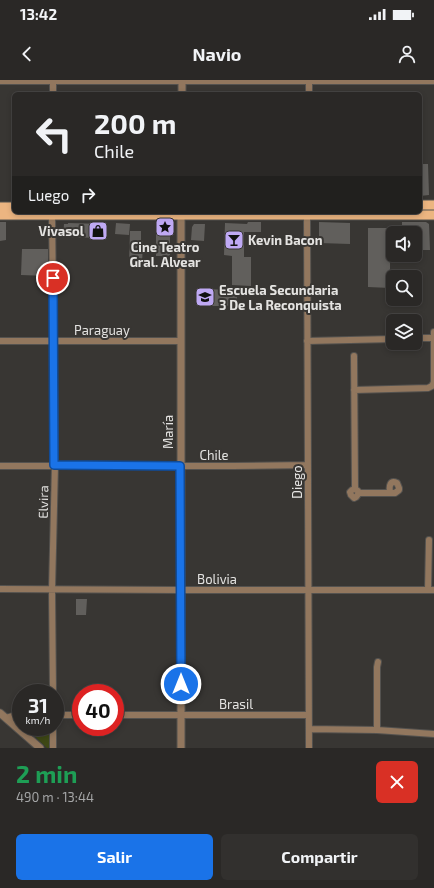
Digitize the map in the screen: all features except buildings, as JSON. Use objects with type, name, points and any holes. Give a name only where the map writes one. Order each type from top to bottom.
[{"type":"main road","points":[[422,206],[434,206]]},
{"type":"main road","points":[[0,207],[12,207]]},
{"type":"main road","points":[[0,215],[181,214],[434,216]]},
{"type":"street","points":[[309,80],[309,92]]},
{"type":"street","points":[[0,81],[434,81]]},
{"type":"street","points":[[53,81],[53,92]]},
{"type":"street","points":[[182,81],[182,92]]},
{"type":"street","name":"Elvira","points":[[52,214],[54,341],[52,590],[53,684]]},
{"type":"street","name":"María","points":[[181,214],[181,748]]},
{"type":"street","name":"Diego","points":[[307,216],[309,748]]},
{"type":"street","points":[[354,390],[428,388],[432,386],[434,382],[434,332]]},
{"type":"street","points":[[422,338],[434,338]]},
{"type":"street","points":[[307,341],[386,339]]},
{"type":"street","name":"Paraguay","points":[[0,341],[180,341]]},
{"type":"street","points":[[354,356],[357,491],[390,492]]},
{"type":"street","name":"Chile","points":[[0,466],[308,465]]},
{"type":"street","points":[[429,540],[431,590]]},
{"type":"street","name":"Bolivia","points":[[0,589],[431,590]]},
{"type":"street","points":[[377,730],[378,662]]},
{"type":"street","points":[[0,713],[40,748]]},
{"type":"street","name":"Brasil","points":[[124,715],[308,715]]},
{"type":"street","points":[[6,718],[12,716]]},
{"type":"street","points":[[309,729],[377,730],[434,734]]},
{"type":"street","points":[[53,736],[53,748]]},
{"type":"green space","points":[[34,736],[51,736],[50,748],[47,748]]},
{"type":"place","name":"Cine Teatro Gral. Alvear","points":[[165,227]]},
{"type":"place","name":"Vivasol","points":[[98,231]]},
{"type":"place","name":"Kevin Bacon","points":[[234,240]]},
{"type":"place","name":"Escuela Secundaria 3 De La Reconquista","points":[[205,297]]},
{"type":"route","points":[[53,278],[54,465],[180,466],[181,684]]}]
